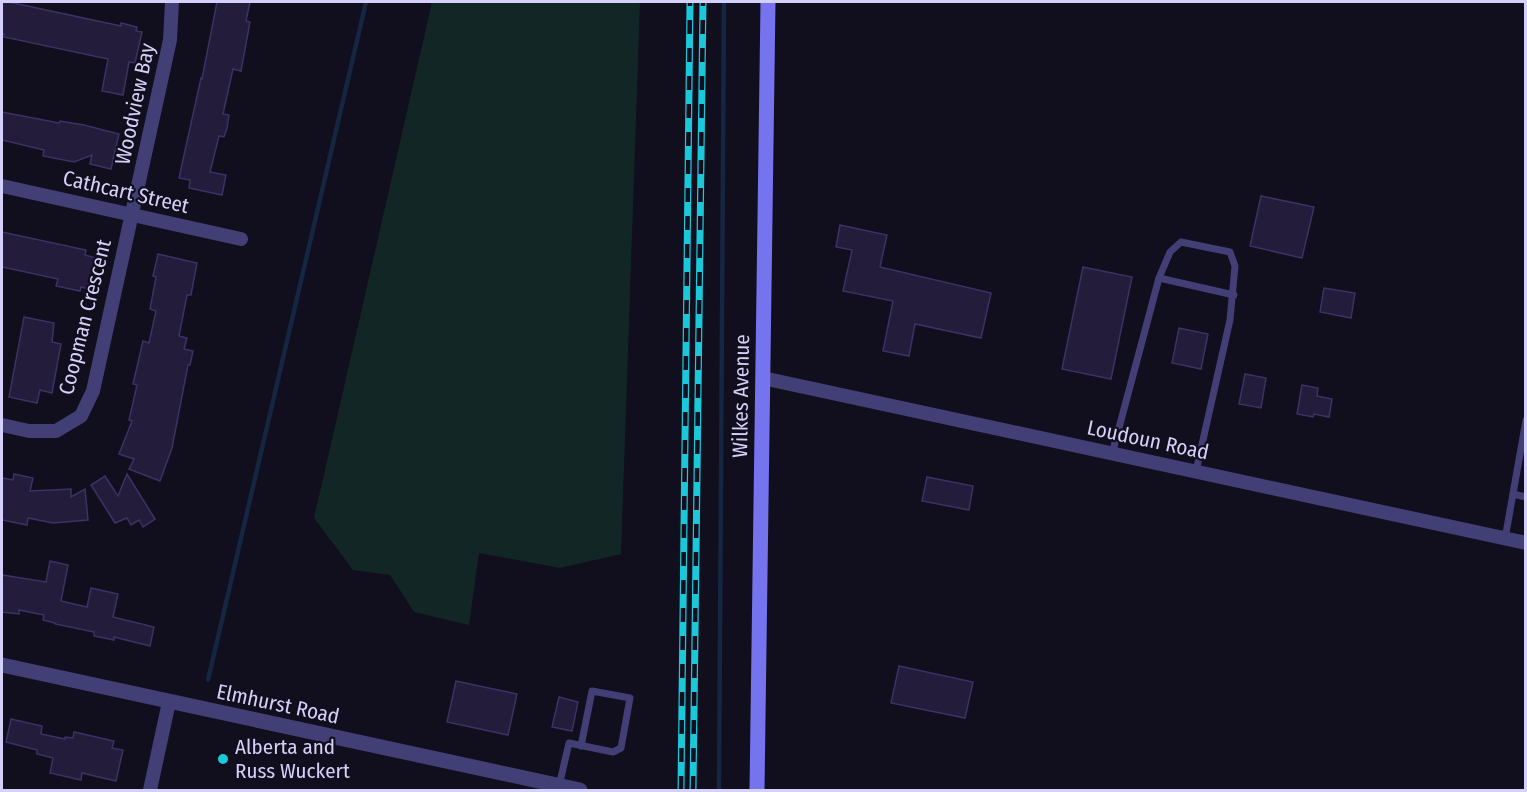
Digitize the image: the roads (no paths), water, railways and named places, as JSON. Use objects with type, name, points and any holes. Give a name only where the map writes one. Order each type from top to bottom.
[{"type":"main road","name":"Wilkes Avenue","points":[[757,790],[768,2]]},
{"type":"street","name":"Woodview Bay","points":[[132,216],[170,40],[172,2]]},
{"type":"street","name":"Cathcart Street","points":[[2,186],[241,239]]},
{"type":"street","name":"Coopman Crescent","points":[[2,424],[29,431],[56,431],[81,416],[93,391],[132,216]]},
{"type":"street","name":"Loudoun Road","points":[[763,378],[1526,543]]},
{"type":"street","name":"Elmhurst Road","points":[[2,665],[580,790]]},
{"type":"street","points":[[150,790],[170,702]]},
{"type":"lane","points":[[1112,454],[1159,278],[1170,252],[1181,242],[1230,252],[1235,266],[1230,320],[1196,471]]},
{"type":"lane","points":[[1159,278],[1234,295]]},
{"type":"lane","points":[[1505,539],[1526,420]]},
{"type":"lane","points":[[1513,495],[1526,497]]},
{"type":"lane","points":[[559,786],[568,743],[580,746],[613,752],[621,748],[630,698],[592,691],[580,746]]},
{"type":"waterway","points":[[208,680],[366,2]]},
{"type":"waterway","points":[[719,790],[724,2]]},
{"type":"railway","points":[[681,790],[690,2]]},
{"type":"railway","points":[[693,790],[703,2]]},
{"type":"place","name":"Alberta and Russ Wuckert","points":[[223,759]]}]
